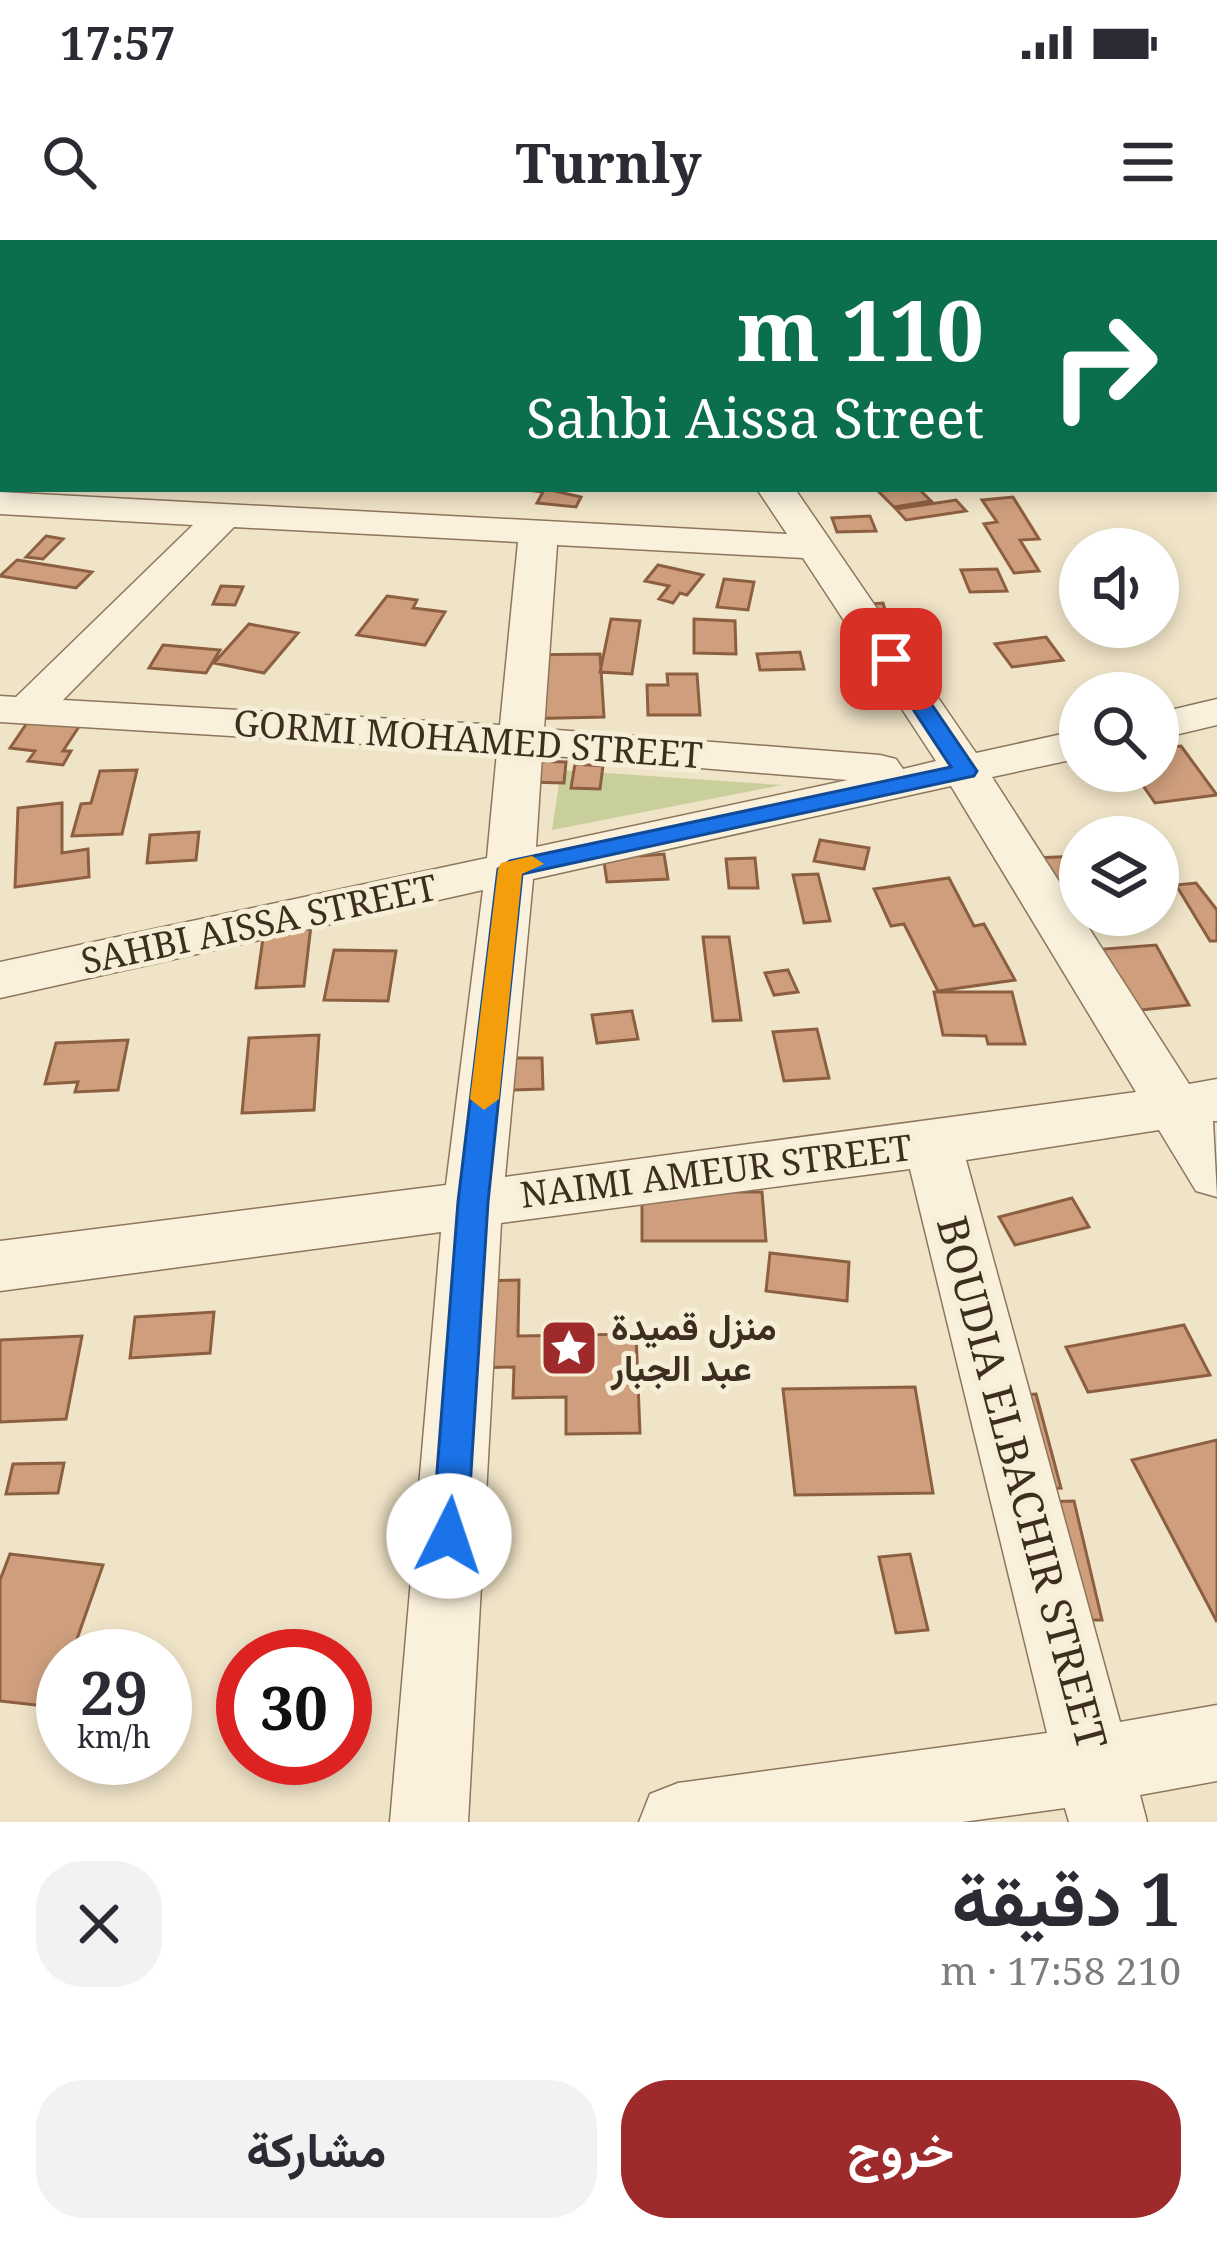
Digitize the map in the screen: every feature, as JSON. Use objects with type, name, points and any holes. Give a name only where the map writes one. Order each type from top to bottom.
[{"type":"street","points":[[778,492],[951,772],[1195,1102],[1217,1175]]},
{"type":"street","points":[[0,503],[816,547]]},
{"type":"street","points":[[14,710],[222,518]]},
{"type":"street","points":[[429,1822],[473,1202],[510,869],[538,535]]},
{"type":"street","name":"GORMI MOHAMED STREET","points":[[14,710],[951,772]]},
{"type":"street","points":[[1179,721],[1217,712]]},
{"type":"street","name":"SAHBI AISSA STREET","points":[[0,980],[1059,749]]},
{"type":"street","name":"NAIMI AMEUR STREET","points":[[0,1266],[933,1144],[1195,1102]]},
{"type":"street","name":"BOUDIA ELBACHIR STREET","points":[[933,1144],[1102,1793]]},
{"type":"street","points":[[678,1822],[1102,1793],[1217,1743]]},
{"type":"green space","points":[[561,770],[782,785],[552,830]]},
{"type":"building","points":[[543,492],[581,497],[576,507],[537,503]]},
{"type":"building","points":[[879,492],[922,492],[931,501],[894,507]]},
{"type":"building","points":[[1013,497],[1039,539],[1020,540],[1039,571],[1014,573],[984,524],[997,522],[982,500]]},
{"type":"building","points":[[956,500],[966,511],[906,520],[896,509]]},
{"type":"building","points":[[870,516],[876,531],[837,532],[832,518]]},
{"type":"building","points":[[46,536],[63,539],[43,559],[26,557]]},
{"type":"building","points":[[17,560],[92,572],[76,588],[0,576]]},
{"type":"building","points":[[658,565],[703,575],[687,595],[680,593],[673,603],[659,599],[669,586],[645,581]]},
{"type":"building","points":[[997,569],[1007,591],[970,592],[961,570]]},
{"type":"building","points":[[724,579],[754,582],[748,610],[717,607]]},
{"type":"building","points":[[221,586],[243,587],[235,605],[213,604]]},
{"type":"building","points":[[387,596],[417,600],[413,608],[445,612],[425,645],[357,635]]},
{"type":"building","points":[[883,603],[887,617],[917,616],[931,652],[886,654],[869,604]]},
{"type":"building","points":[[611,619],[640,621],[632,674],[600,672]]},
{"type":"building","points":[[694,619],[735,621],[736,654],[694,653]]},
{"type":"building","points":[[249,624],[298,633],[264,673],[214,663]]},
{"type":"building","points":[[1046,637],[1063,660],[1012,667],[995,644]]},
{"type":"building","points":[[163,645],[220,650],[206,673],[149,668]]},
{"type":"building","points":[[800,652],[804,669],[760,670],[757,654]]},
{"type":"building","points":[[600,654],[604,717],[517,719],[517,655]]},
{"type":"building","points":[[667,674],[697,674],[700,715],[648,715],[647,685],[668,685]]},
{"type":"building","points":[[31,717],[82,722],[63,751],[71,751],[63,765],[28,761],[35,751],[10,748]]},
{"type":"building","points":[[1179,746],[1217,795],[1155,803],[1147,792],[1179,792]]},
{"type":"building","points":[[530,761],[566,762],[564,783],[527,782]]},
{"type":"building","points":[[575,764],[603,766],[600,789],[571,788]]},
{"type":"building","points":[[137,770],[122,834],[72,836],[81,804],[91,803],[100,771]]},
{"type":"building","points":[[62,803],[62,853],[88,849],[89,877],[15,887],[18,808]]},
{"type":"building","points":[[199,832],[196,860],[147,863],[150,835]]},
{"type":"building","points":[[639,840],[641,856],[664,854],[668,879],[607,882],[601,842]]},
{"type":"building","points":[[820,840],[869,848],[864,869],[814,861]]},
{"type":"building","points":[[1059,857],[1059,908],[1054,908],[1034,858]]},
{"type":"building","points":[[755,858],[758,888],[729,888],[726,859]]},
{"type":"building","points":[[818,874],[830,921],[804,923],[793,875]]},
{"type":"building","points":[[949,878],[974,926],[984,924],[1015,980],[938,991],[904,924],[891,926],[874,889]]},
{"type":"building","points":[[1196,883],[1217,910],[1217,941],[1210,941],[1179,885]]},
{"type":"building","points":[[313,908],[304,986],[256,988],[267,910]]},
{"type":"building","points":[[703,937],[729,937],[741,1020],[713,1021]]},
{"type":"building","points":[[1156,945],[1189,1005],[1122,1012],[1091,950]]},
{"type":"building","points":[[334,950],[396,951],[388,1001],[324,1000]]},
{"type":"building","points":[[788,970],[798,992],[774,995],[765,973]]},
{"type":"building","points":[[934,992],[1012,992],[1025,1044],[988,1044],[986,1036],[943,1035]]},
{"type":"building","points":[[632,1011],[638,1039],[597,1043],[592,1015]]},
{"type":"building","points":[[817,1029],[829,1078],[784,1081],[773,1032]]},
{"type":"building","points":[[319,1035],[314,1110],[242,1113],[249,1038]]},
{"type":"building","points":[[128,1040],[118,1090],[75,1092],[78,1082],[45,1084],[56,1043]]},
{"type":"building","points":[[513,1058],[542,1058],[543,1089],[513,1090]]},
{"type":"building","points":[[642,1192],[762,1192],[766,1241],[642,1241]]},
{"type":"building","points":[[1072,1198],[1089,1227],[1015,1245],[999,1217]]},
{"type":"building","points":[[770,1253],[849,1262],[847,1301],[766,1291]]},
{"type":"building","points":[[519,1280],[518,1336],[636,1334],[640,1433],[566,1434],[566,1397],[513,1398],[514,1367],[475,1368],[479,1281]]},
{"type":"building","points":[[214,1312],[210,1353],[130,1358],[135,1317]]},
{"type":"building","points":[[1184,1325],[1210,1375],[1088,1392],[1066,1347]]},
{"type":"building","points":[[82,1336],[66,1419],[0,1422],[0,1340]]},
{"type":"building","points":[[915,1387],[933,1493],[795,1495],[783,1389]]},
{"type":"building","points":[[1036,1394],[1061,1488],[1031,1490],[1005,1396]]},
{"type":"building","points":[[1217,1440],[1217,1622],[1132,1460]]},
{"type":"building","points":[[64,1463],[58,1493],[6,1494],[13,1464]]},
{"type":"building","points":[[1074,1501],[1102,1620],[1069,1620],[1002,1503]]},
{"type":"building","points":[[10,1554],[103,1565],[80,1629],[36,1629],[36,1705],[0,1701],[0,1580]]},
{"type":"building","points":[[910,1554],[928,1630],[896,1633],[879,1557]]},
{"type":"slow traffic","points":[[484,1099],[510,869],[532,864]]},
{"type":"place","name":"منزل قميدة عبد الجبار","points":[[569,1348]]},
{"type":"route","points":[[449,1536],[473,1202],[510,869],[965,771],[891,659]]}]
